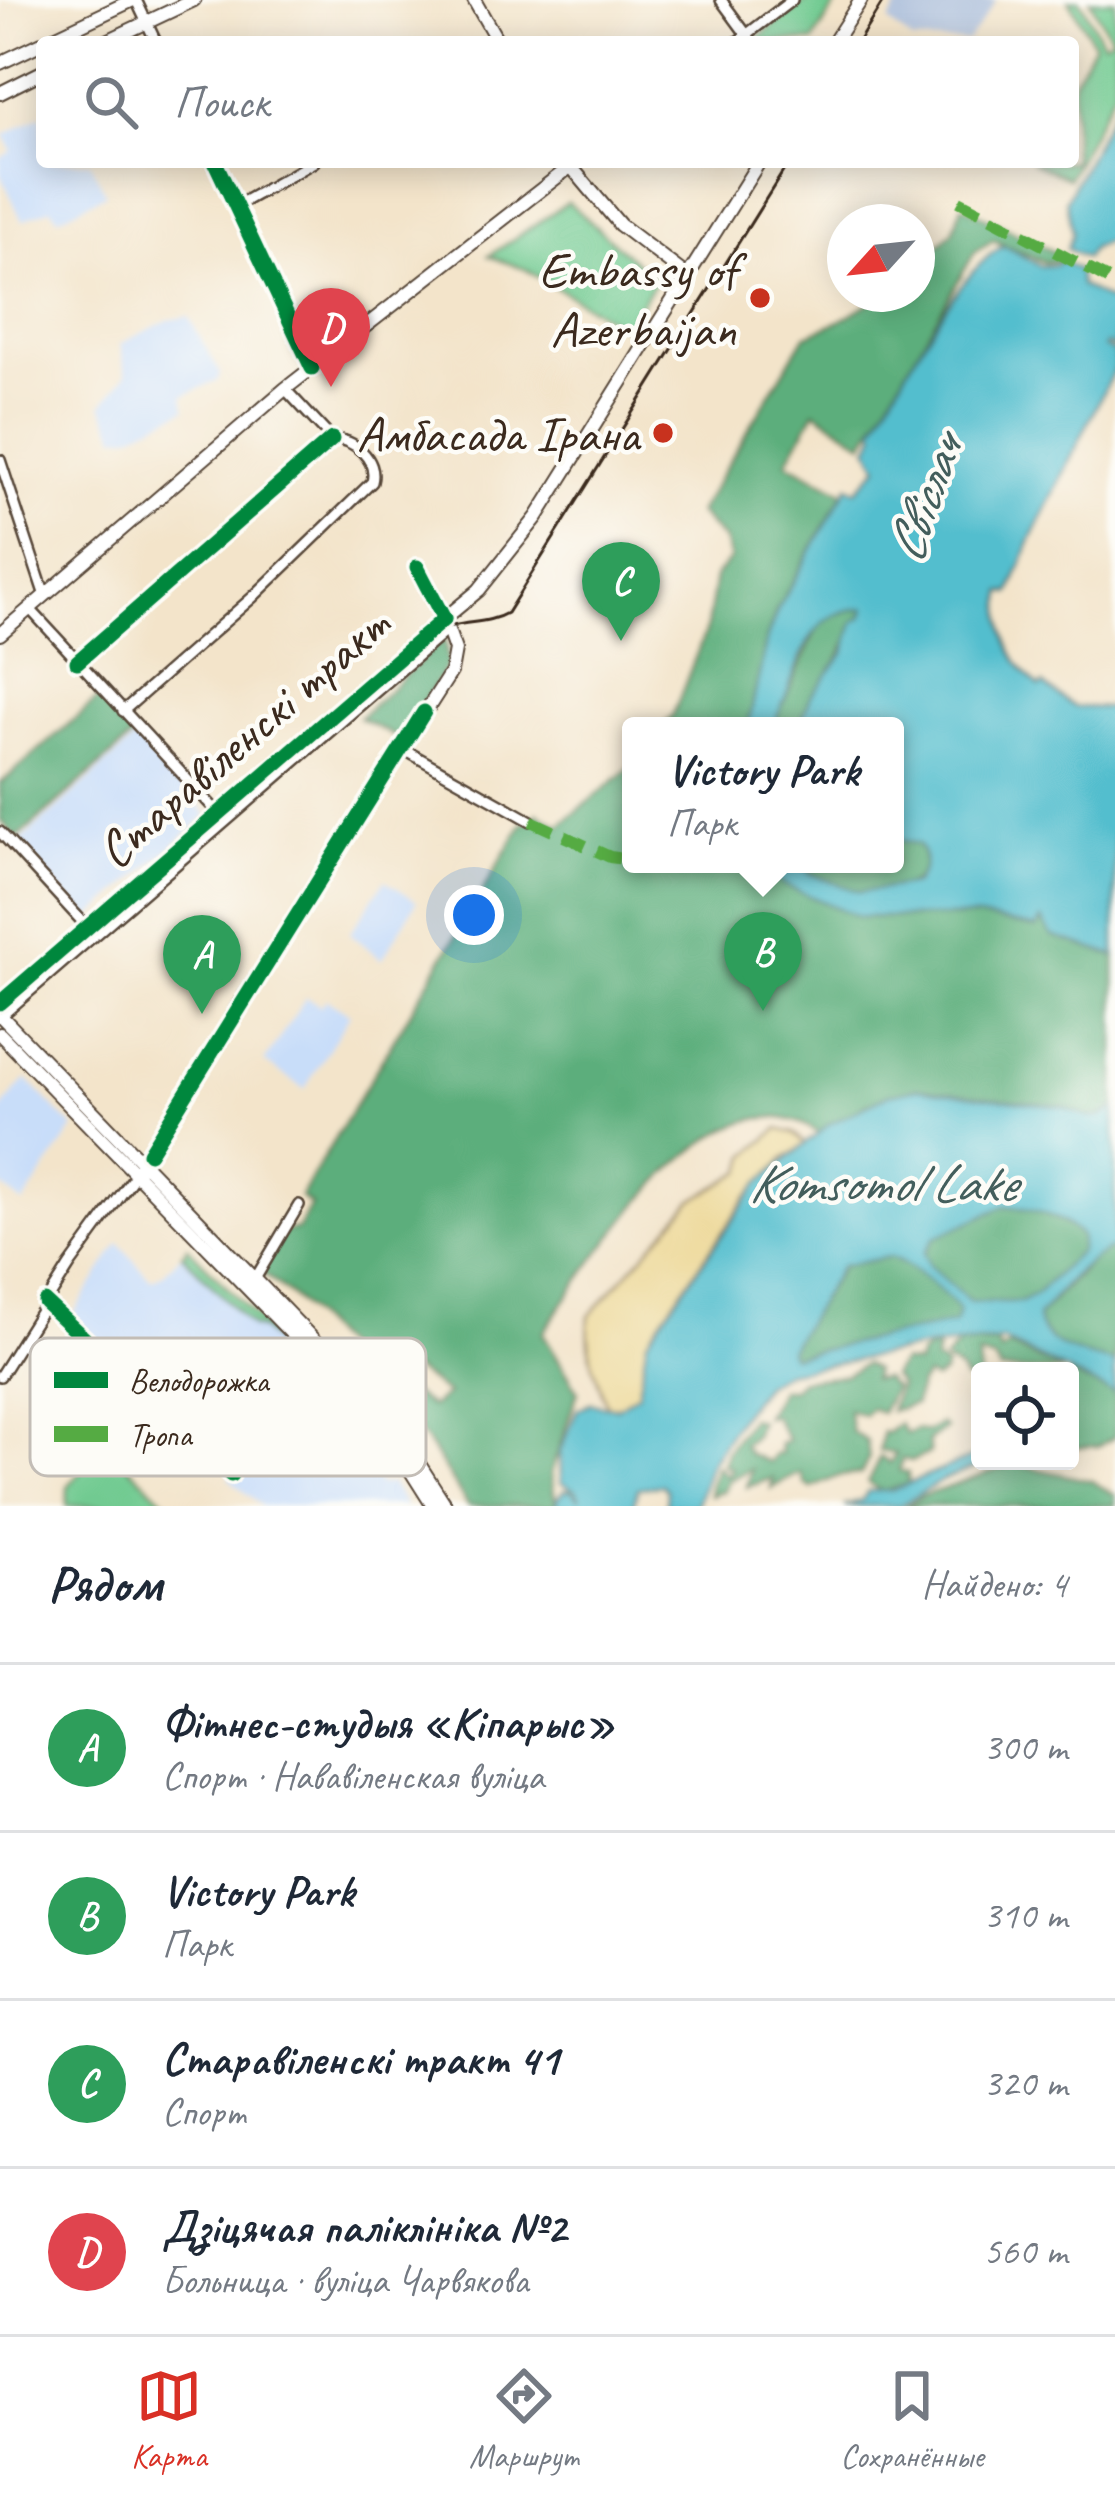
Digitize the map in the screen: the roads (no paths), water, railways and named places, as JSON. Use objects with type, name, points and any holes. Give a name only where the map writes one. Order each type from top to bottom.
[{"type":"main road","points":[[58,36],[135,0]]},
{"type":"main road","points":[[118,36],[194,0]]},
{"type":"main road","points":[[474,0],[495,36]]},
{"type":"main road","points":[[839,36],[861,0]]},
{"type":"main road","points":[[0,63],[36,46]]},
{"type":"main road","points":[[0,93],[36,75]]},
{"type":"main road","points":[[0,634],[285,389],[564,168]]},
{"type":"main road","points":[[572,168],[620,225],[687,276]]},
{"type":"main road","name":"Старавіленскі тракт","points":[[446,624],[537,517],[755,168]]},
{"type":"main road","points":[[140,1169],[454,666],[455,650],[446,624]]},
{"type":"main road","points":[[0,1016],[29,1054],[298,1338]]},
{"type":"main road","points":[[0,1034],[29,1054]]},
{"type":"main road","points":[[140,1169],[311,1338]]},
{"type":"main road","points":[[426,1475],[446,1506]]},
{"type":"main road","points":[[414,1476],[433,1506]]},
{"type":"street","points":[[135,0],[154,36]]},
{"type":"street","points":[[721,0],[743,36]]},
{"type":"street","points":[[750,36],[792,0]]},
{"type":"street","points":[[218,168],[312,368]]},
{"type":"street","points":[[236,206],[303,168]]},
{"type":"street","points":[[123,711],[255,596],[372,482],[375,472],[368,458],[345,440],[332,439],[285,389]]},
{"type":"street","points":[[77,662],[332,439]]},
{"type":"street","points":[[1,466],[45,596]]},
{"type":"street","points":[[417,567],[446,624]]},
{"type":"street","points":[[30,609],[221,817]]},
{"type":"street","name":"Старавіленскі тракт","points":[[0,1016],[91,931],[446,624]]},
{"type":"street","points":[[401,748],[531,821]]},
{"type":"street","points":[[0,832],[91,931]]},
{"type":"street","name":"Старавіленскі тракт","points":[[0,1003],[91,931]]},
{"type":"street","points":[[0,1376],[45,1302],[140,1169]]},
{"type":"street","points":[[255,1279],[299,1205]]},
{"type":"street","points":[[45,1302],[84,1338]]},
{"type":"water","points":[[1115,105],[1115,238],[1092,248],[1085,258],[1067,249],[1072,233],[1066,200]]},
{"type":"water","name":"Свіслач","points":[[1005,246],[1040,266],[1057,265],[1060,260],[1078,270],[1080,285],[1115,304],[1115,348],[1104,347],[1115,353],[1115,368],[1030,542],[1011,593],[1003,592],[1002,606],[1014,656],[1040,687],[1043,684],[1074,707],[1115,708],[1115,956],[1052,936],[1042,920],[1037,928],[979,917],[859,917],[784,885],[773,873],[810,873],[860,892],[914,884],[923,869],[924,855],[918,844],[904,841],[904,717],[803,717],[811,696],[845,652],[854,622],[865,608],[844,612],[815,631],[777,717],[750,717],[778,609],[848,486],[857,490],[879,466],[869,448],[874,428],[953,298],[989,256]]},
{"type":"water","name":"Komsomol Lake","points":[[918,1088],[1063,1107],[1088,1117],[1100,1117],[1115,1108],[1115,1251],[1110,1249],[1071,1278],[1038,1316],[1040,1327],[1056,1344],[1115,1363],[1115,1394],[1079,1377],[1079,1362],[1047,1362],[1003,1341],[930,1347],[785,1372],[764,1385],[740,1416],[710,1464],[696,1506],[666,1506],[667,1491],[662,1485],[638,1488],[633,1506],[557,1506],[564,1490],[580,1499],[576,1490],[561,1482],[560,1451],[577,1410],[590,1403],[617,1408],[638,1393],[647,1340],[760,1182],[828,1125],[889,1094]],"holes":[[[1005,1206],[1036,1211],[1081,1236],[1080,1251],[1036,1294],[1021,1302],[970,1302],[929,1266],[924,1253],[934,1238]],[[889,1257],[947,1297],[959,1311],[955,1323],[791,1356],[789,1349],[841,1266]]]},
{"type":"water","points":[[971,1458],[971,1469],[899,1506],[844,1506],[862,1500],[868,1491],[891,1491]]},
{"type":"tram line","points":[[862,36],[884,0]]},
{"type":"tram line","points":[[0,1012],[437,633],[507,613],[785,168]]},
{"type":"place","name":"Embassy of Azerbaijan","points":[[760,298]]},
{"type":"place","name":"Дзіцячая паліклініка №2","points":[[331,387]]},
{"type":"place","name":"Амбасада Ірана","points":[[663,433]]},
{"type":"place","name":"Старавіленскі тракт 41","points":[[621,641]]},
{"type":"place","name":"Victory Park","points":[[763,1011]]},
{"type":"place","name":"Фітнес-студыя «Кіпарыс»","points":[[202,1014]]}]
